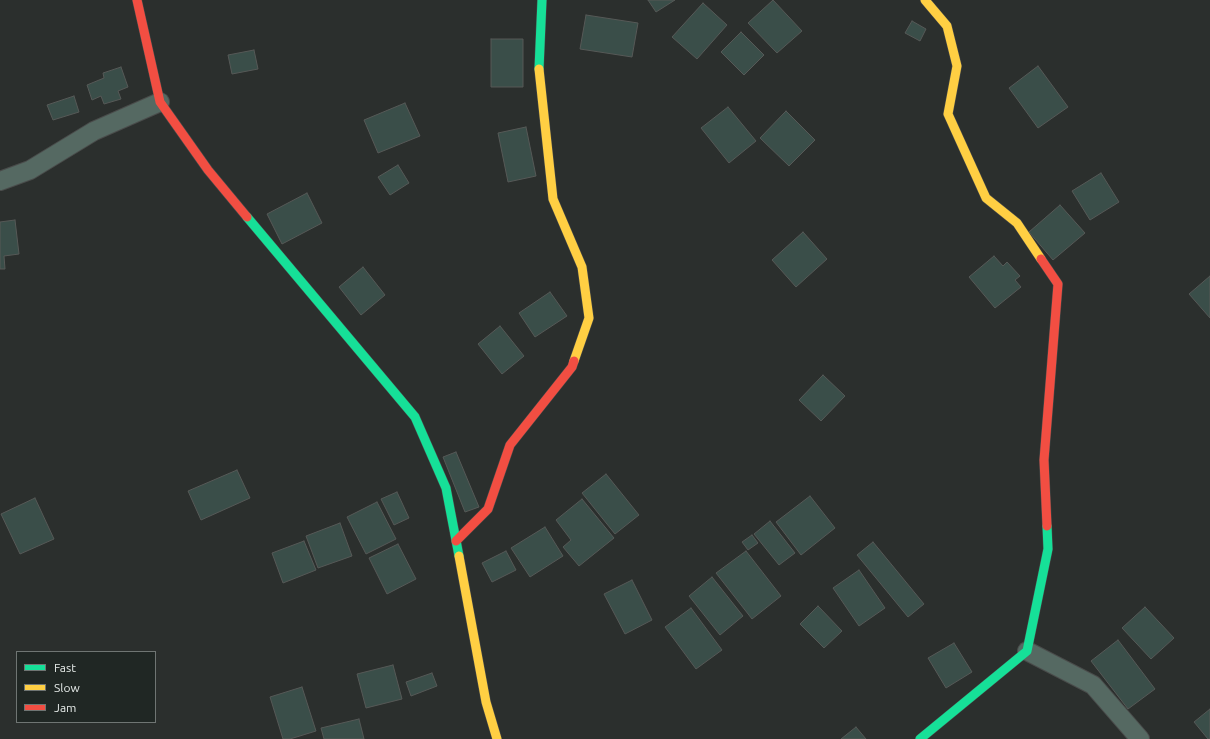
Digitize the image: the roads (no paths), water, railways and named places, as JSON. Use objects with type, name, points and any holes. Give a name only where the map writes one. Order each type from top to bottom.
[{"type":"street","points":[[136,0],[160,102],[208,170],[415,417],[446,488],[486,702],[497,739]]},
{"type":"street","points":[[456,541],[488,509],[510,445],[572,367],[589,318],[582,267],[554,199],[538,61],[542,0]]},
{"type":"street","points":[[920,739],[1027,651],[1048,549],[1044,460],[1058,284],[1017,223],[986,198],[948,114],[958,66],[947,26],[925,0]]},
{"type":"street","points":[[0,181],[30,170],[94,131],[160,102]]},
{"type":"street","points":[[1027,651],[1092,685],[1140,739]]}]
